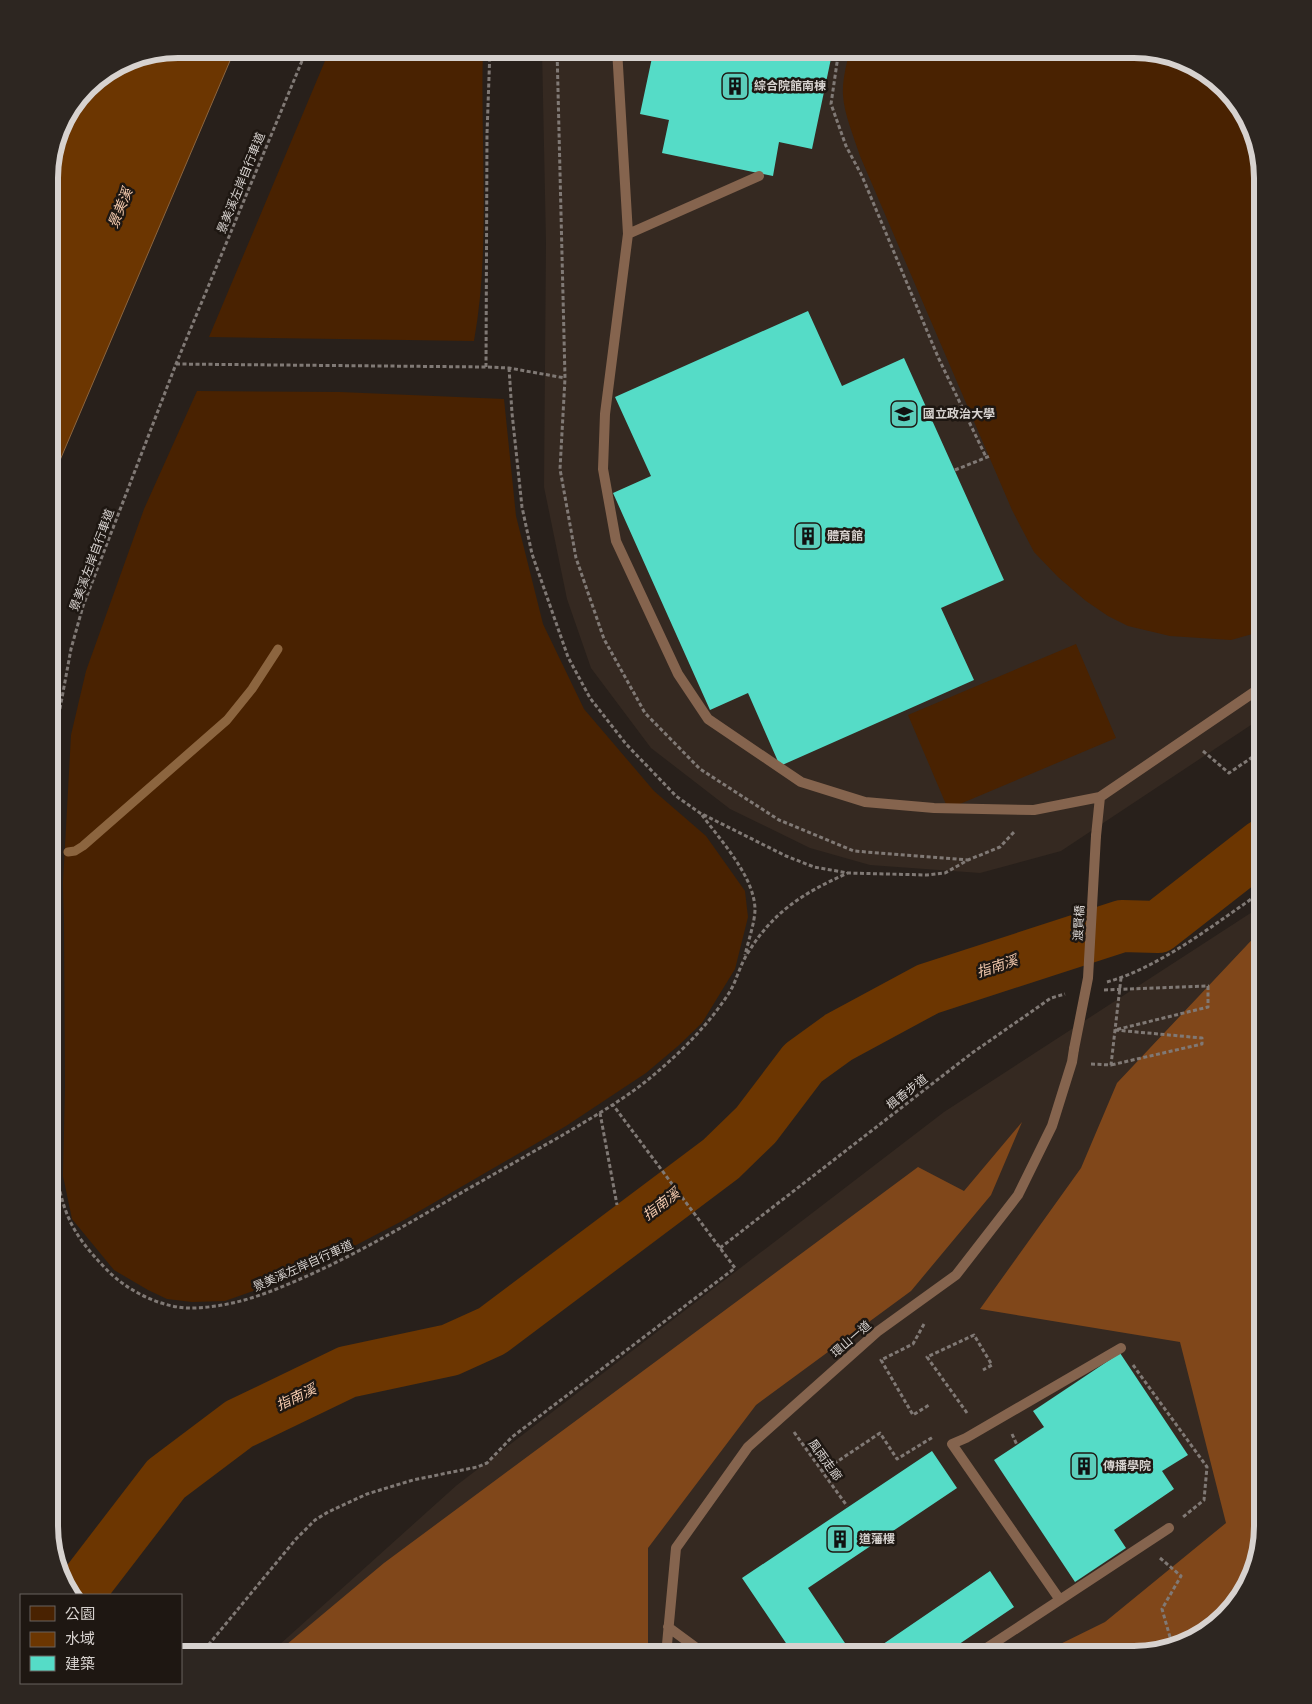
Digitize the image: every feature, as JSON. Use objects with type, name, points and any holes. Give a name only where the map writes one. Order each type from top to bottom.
[{"type":"lane","points":[[618,58],[628,234],[604,414],[603,469],[616,541],[678,674],[708,719],[801,782],[865,802],[934,808],[1034,810],[1100,797],[1254,692]]},
{"type":"lane","points":[[628,234],[759,176]]},
{"type":"lane","name":"渡賢橋","points":[[1074,1049],[1088,978],[1100,797]]},
{"type":"lane","name":"環山一道","points":[[667,1646],[676,1548],[748,1447],[877,1332],[956,1275],[1018,1195],[1052,1126],[1072,1062],[1074,1049]]},
{"type":"lane","points":[[1060,1600],[952,1444],[966,1438],[1121,1348]]},
{"type":"lane","points":[[990,1646],[1169,1528]]},
{"type":"lane","points":[[668,1627],[694,1646]]},
{"type":"path","name":"景美溪左岸自行車道","points":[[58,723],[71,649],[83,606],[176,364],[303,58]]},
{"type":"path","points":[[486,367],[487,134],[490,58]]},
{"type":"path","points":[[557,58],[565,378],[560,469],[576,558],[604,639],[645,713],[700,769],[779,820],[854,851],[968,860]]},
{"type":"path","points":[[839,58],[832,104],[846,146],[862,176],[938,357],[988,456],[955,470]]},
{"type":"path","points":[[176,364],[486,367],[509,368],[565,378]]},
{"type":"path","points":[[509,368],[522,507],[532,554],[568,657],[590,698],[626,744],[676,796],[700,813],[786,856],[814,867],[848,873],[927,875],[945,873],[968,860],[1000,847]]},
{"type":"path","points":[[1188,738],[1229,772],[1254,756]]},
{"type":"path","points":[[700,813],[731,854],[751,889],[755,910],[745,957]]},
{"type":"path","points":[[745,957],[762,932],[790,904],[816,887],[848,873]]},
{"type":"path","points":[[1102,984],[1121,978],[1163,958],[1254,897]]},
{"type":"path","name":"景美溪左岸自行車道","points":[[58,1182],[70,1223],[86,1249],[113,1277],[143,1295],[167,1304],[191,1308],[222,1306],[261,1296],[321,1270],[379,1241],[613,1105],[654,1074],[695,1037],[730,992],[745,957]]},
{"type":"path","points":[[1111,1065],[1121,978]]},
{"type":"path","points":[[1101,991],[1208,986],[1208,1007],[1115,1030]]},
{"type":"path","name":"楓香步道","points":[[720,1248],[972,1053],[1051,998],[1066,994]]},
{"type":"path","points":[[1072,1062],[1111,1065],[1202,1044],[1202,1038],[1115,1030]]},
{"type":"path","points":[[207,1646],[296,1539],[315,1520],[368,1494],[413,1480],[467,1470],[487,1463],[512,1437],[735,1268],[613,1105]]},
{"type":"path","points":[[600,1113],[616,1205]]},
{"type":"path","points":[[925,1322],[912,1344],[881,1360],[913,1415],[929,1405]]},
{"type":"path","points":[[964,1411],[927,1357],[974,1335],[992,1365],[983,1370]]},
{"type":"path","points":[[1121,1348],[1207,1467],[1204,1500],[1169,1528]]},
{"type":"path","name":"風雨走廊","points":[[794,1432],[847,1506]]},
{"type":"path","points":[[823,1471],[880,1433],[897,1458],[933,1436]]},
{"type":"path","points":[[1145,1544],[1181,1576],[1162,1609],[1171,1641]]},
{"type":"shaded area","name":"國立政治大學","points":[[542,58],[1143,58],[1173,64],[1208,82],[1225,98],[1242,124],[1248,139],[1253,162],[1254,723],[1061,851],[980,873],[870,865],[810,848],[730,809],[651,748],[591,668],[567,599],[544,487],[546,243]]},
{"type":"shaded area","points":[[1254,911],[1254,1527],[1250,1558],[1242,1580],[1225,1606],[1214,1617],[1188,1634],[1158,1644],[1143,1646],[278,1646],[457,1485],[944,1112]]},
{"type":"shaded area","points":[[1254,938],[1254,1527],[1250,1558],[1242,1580],[1225,1606],[1214,1617],[1188,1634],[1158,1644],[1143,1646],[1056,1646],[1105,1622],[1226,1523],[1180,1342],[980,1309],[1081,1168],[1117,1083]]},
{"type":"shaded area","points":[[1022,1122],[991,1195],[911,1291],[756,1405],[648,1548],[648,1646],[285,1646],[384,1563],[918,1167],[964,1191]]},
{"type":"green space","points":[[326,58],[483,58],[484,233],[479,305],[474,341],[209,337]]},
{"type":"green space","points":[[848,58],[1143,58],[1158,60],[1181,67],[1208,82],[1225,98],[1242,124],[1248,139],[1254,177],[1254,634],[1231,640],[1170,636],[1128,626],[1108,616],[1086,601],[1058,577],[1034,552],[1012,510],[860,156],[847,118],[843,95]]},
{"type":"green space","points":[[197,391],[340,392],[504,399],[516,516],[543,624],[584,709],[654,791],[706,836],[745,891],[748,917],[735,969],[702,1023],[646,1073],[566,1126],[404,1220],[301,1274],[225,1301],[192,1302],[167,1299],[114,1270],[72,1219],[63,1176],[65,1087],[63,883],[71,735],[86,671],[144,509]]},
{"type":"green space","points":[[1076,644],[1116,738],[948,809],[908,715]]},
{"type":"water","name":"景美溪","points":[[231,58],[58,465],[58,169],[67,131],[87,98],[104,82],[131,67],[162,59]]},
{"type":"building","name":"綜合院館南棟","points":[[652,58],[831,58],[812,149],[779,142],[773,176],[662,153],[669,120],[640,114]]},
{"type":"building","name":"體育館","points":[[808,311],[842,386],[904,358],[1004,580],[941,608],[974,680],[780,766],[748,693],[710,710],[613,493],[651,476],[615,397]]},
{"type":"building","name":"傳播學院","points":[[1120,1353],[1188,1455],[1162,1471],[1174,1489],[1114,1530],[1126,1548],[1075,1582],[994,1460],[1044,1427],[1033,1411]]},
{"type":"building","name":"道藩樓","points":[[932,1451],[957,1488],[808,1588],[847,1646],[788,1646],[742,1578]]},
{"type":"building","name":"道藩樓","points":[[990,1571],[1014,1607],[956,1646],[880,1646]]},
{"type":"waterway","points":[[68,852],[75,851],[83,846],[227,720],[252,689],[278,649]]},
{"type":"waterway","name":"指南溪","points":[[78,1593],[166,1479],[239,1424],[347,1372],[450,1350],[492,1331],[721,1159],[756,1125],[803,1063],[839,1037],[928,989],[1122,926],[1158,927],[1254,852]]},
{"type":"place","name":"綜合院館南棟","points":[[735,86]]},
{"type":"place","name":"國立政治大學","points":[[904,414]]},
{"type":"place","name":"體育館","points":[[808,536]]},
{"type":"place","name":"傳播學院","points":[[1084,1466]]},
{"type":"place","name":"道藩樓","points":[[840,1539]]}]
